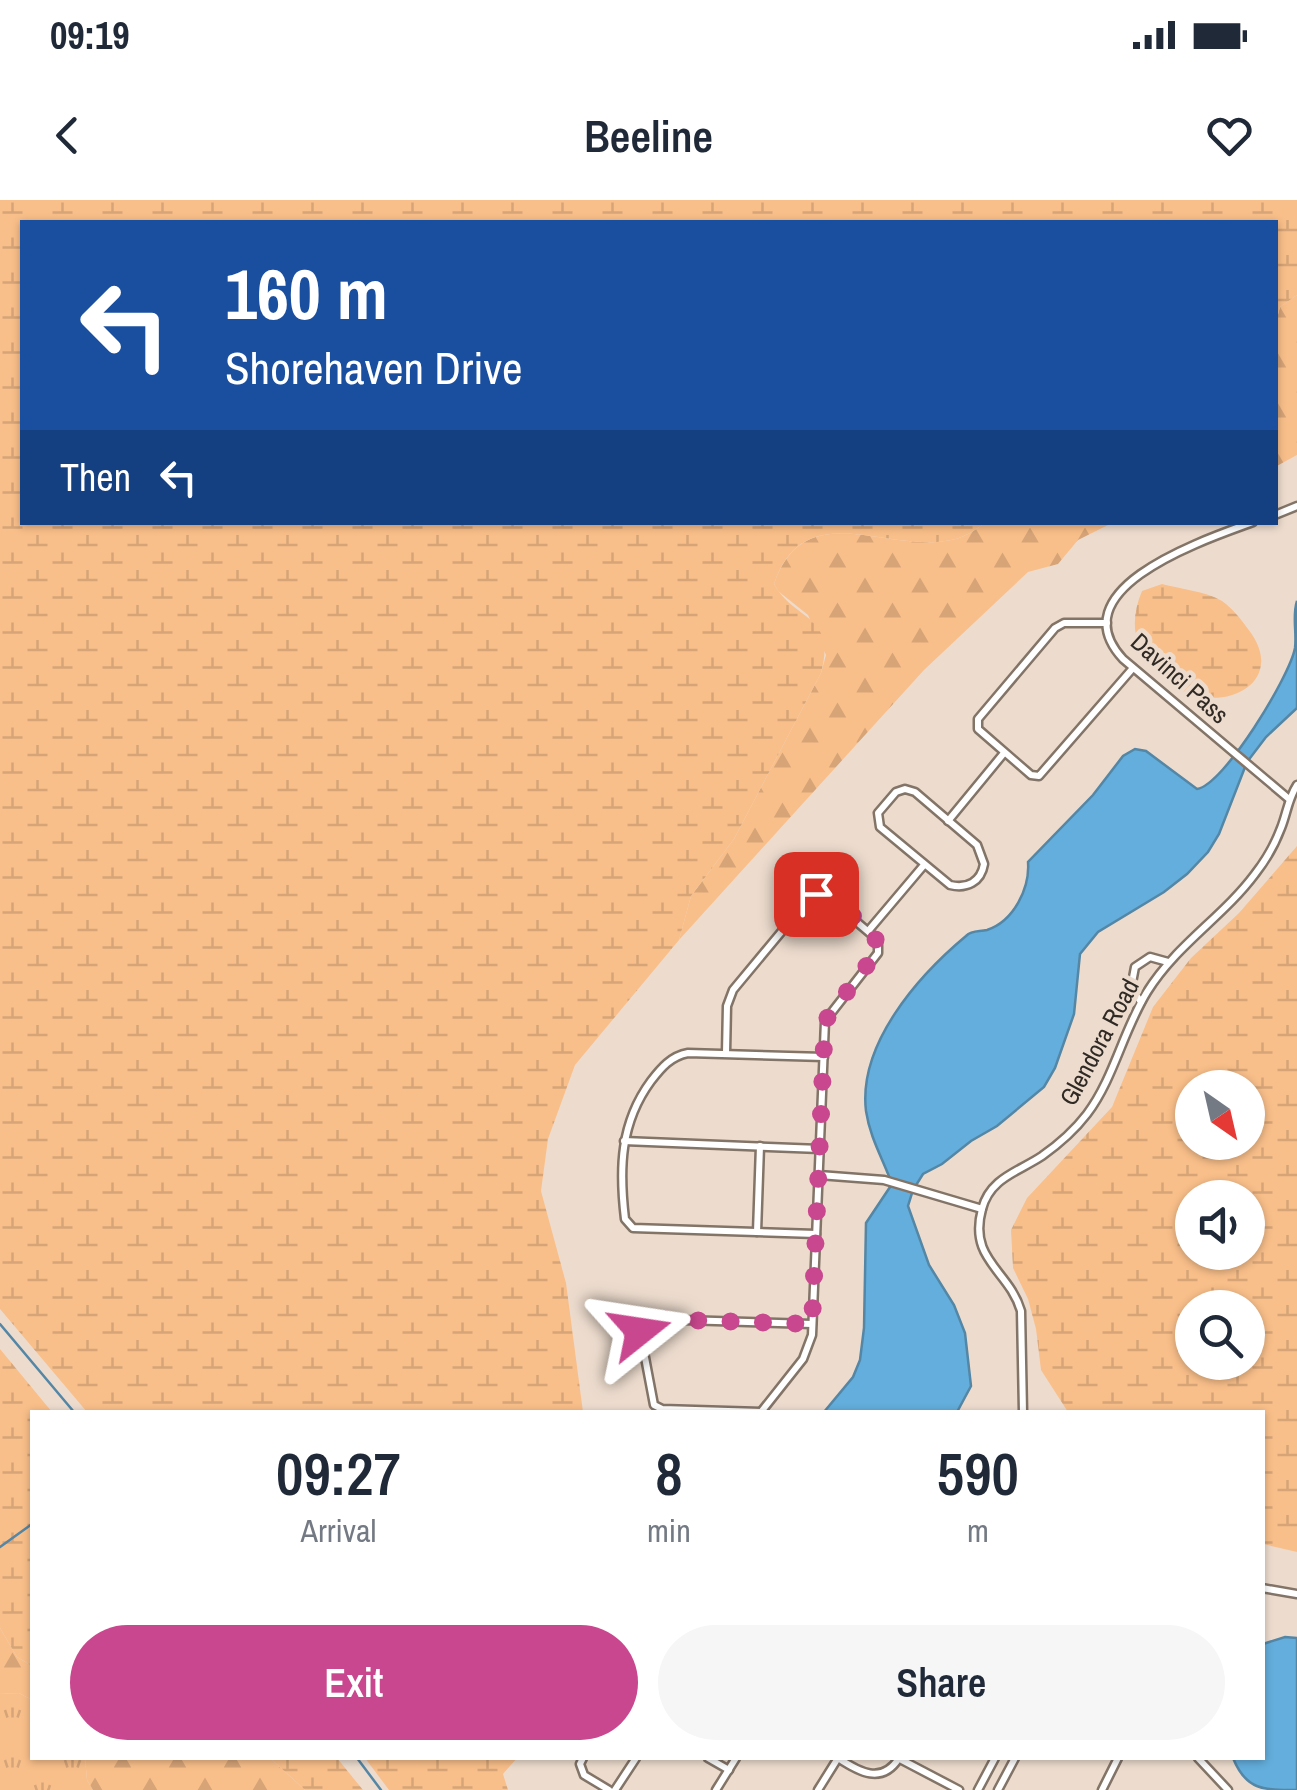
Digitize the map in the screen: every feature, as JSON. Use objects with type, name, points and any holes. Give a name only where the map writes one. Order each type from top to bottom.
[{"type":"street","name":"Davinci Pass","points":[[1246,525],[1166,557],[1115,597],[1107,623],[1116,652],[1289,799]]},
{"type":"street","points":[[1107,623],[1064,623],[1055,628],[978,719],[982,734],[1032,775],[1042,775],[1133,668]]},
{"type":"street","points":[[948,820],[1004,753]]},
{"type":"street","name":"Glendora Road","points":[[982,1210],[996,1184],[1058,1144],[1085,1116],[1105,1086],[1141,1002],[1168,962],[1257,872],[1276,841],[1297,785]]},
{"type":"street","points":[[905,788],[948,820],[980,850],[982,874],[970,884],[953,886],[924,864],[880,827],[878,814],[896,792],[905,788]]},
{"type":"street","points":[[869,930],[924,864]]},
{"type":"street","points":[[726,1053],[727,1006],[733,990],[809,898],[816,894],[825,896],[878,940],[880,950],[828,1015],[810,1343],[803,1359],[763,1410]]},
{"type":"street","points":[[1141,1002],[1131,988],[1135,967],[1150,958],[1168,962]]},
{"type":"street","points":[[816,1234],[629,1226],[624,1219],[621,1191],[624,1142],[636,1104],[668,1062],[688,1053],[824,1057]]},
{"type":"street","points":[[624,1142],[820,1149]]},
{"type":"street","points":[[757,1232],[760,1146]]},
{"type":"street","points":[[819,1175],[884,1180],[982,1210],[979,1232],[984,1253],[1016,1295],[1021,1311],[1023,1410]]},
{"type":"street","points":[[695,1410],[662,1409],[654,1405],[640,1331],[642,1324],[651,1319],[812,1324]]},
{"type":"street","points":[[1265,1589],[1297,1594]]},
{"type":"street","points":[[582,1760],[584,1775],[612,1790],[634,1760]]},
{"type":"street","points":[[712,1760],[729,1770]]},
{"type":"street","points":[[716,1790],[735,1760]]},
{"type":"street","points":[[818,1790],[837,1760]]},
{"type":"street","points":[[841,1760],[872,1775],[889,1770],[896,1760]]},
{"type":"street","points":[[902,1760],[959,1790]]},
{"type":"street","points":[[978,1790],[994,1760]]},
{"type":"street","points":[[998,1790],[1014,1760]]},
{"type":"street","points":[[1102,1790],[1117,1760]]},
{"type":"street","points":[[1200,1760],[1228,1790]]},
{"type":"green space","points":[[0,200],[1297,200],[1297,295],[1280,307],[1278,315],[1278,220],[20,220],[20,525],[982,525],[951,540],[926,542],[826,535],[805,542],[788,557],[774,584],[818,629],[823,639],[821,673],[734,839],[691,896],[679,940],[575,1065],[548,1139],[541,1191],[566,1283],[583,1410],[85,1410],[0,1309]]},
{"type":"green space","points":[[1297,295],[1297,455],[1278,465],[1278,315],[1280,307]]},
{"type":"green space","points":[[982,525],[1108,525],[1078,540],[1058,564],[1028,572],[924,670],[679,940],[691,896],[734,839],[821,673],[826,655],[808,615],[774,584],[788,557],[805,542],[826,535],[926,542],[956,539]]},
{"type":"green space","points":[[1162,584],[1215,598],[1236,614],[1260,651],[1260,670],[1251,684],[1235,694],[1214,698],[1192,695],[1169,684],[1149,664],[1136,638],[1136,610],[1142,591]]},
{"type":"green space","points":[[1297,846],[1297,1552],[1265,1544],[1265,1410],[1067,1410],[1041,1370],[1028,1299],[1013,1268],[1011,1230],[1027,1198],[1112,1107],[1153,1007],[1191,958],[1239,913]]},
{"type":"green space","points":[[0,1349],[50,1410],[30,1410],[30,1665],[17,1657],[0,1628]]},
{"type":"green space","points":[[0,1628],[17,1657],[30,1665],[30,1699],[19,1693],[0,1694]]},
{"type":"green space","points":[[19,1693],[30,1699],[30,1760],[85,1760],[87,1780],[93,1790],[0,1790],[0,1694]]},
{"type":"green space","points":[[85,1760],[272,1760],[305,1790],[93,1790],[87,1780]]},
{"type":"green space","points":[[272,1760],[339,1760],[363,1790],[305,1790]]},
{"type":"green space","points":[[366,1760],[515,1760],[503,1774],[508,1790],[389,1790]]},
{"type":"water","points":[[1297,601],[1297,708],[1266,737],[1247,762],[1208,852],[1164,892],[1098,932],[1080,954],[1074,1014],[1044,1087],[997,1126],[923,1174],[913,1190],[908,1206],[929,1265],[954,1305],[965,1333],[971,1386],[958,1410],[826,1410],[853,1377],[860,1360],[866,1223],[892,1184],[868,1121],[866,1086],[871,1061],[895,1013],[929,971],[966,936],[997,926],[1005,919],[1023,893],[1028,862],[1093,795],[1123,756],[1135,749],[1146,751],[1197,789],[1223,769],[1254,728],[1290,662],[1295,648]]},
{"type":"water","points":[[1297,1638],[1297,1790],[1257,1786],[1244,1776],[1234,1760],[1265,1760],[1265,1643]]},
{"type":"waterway","points":[[0,1324],[72,1410]]},
{"type":"waterway","points":[[0,1547],[30,1525]]},
{"type":"waterway","points":[[358,1760],[381,1790]]},
{"type":"route","points":[[640,1331],[642,1324],[651,1319],[812,1324],[825,1021],[880,948],[869,930],[825,896],[816,894]]}]
